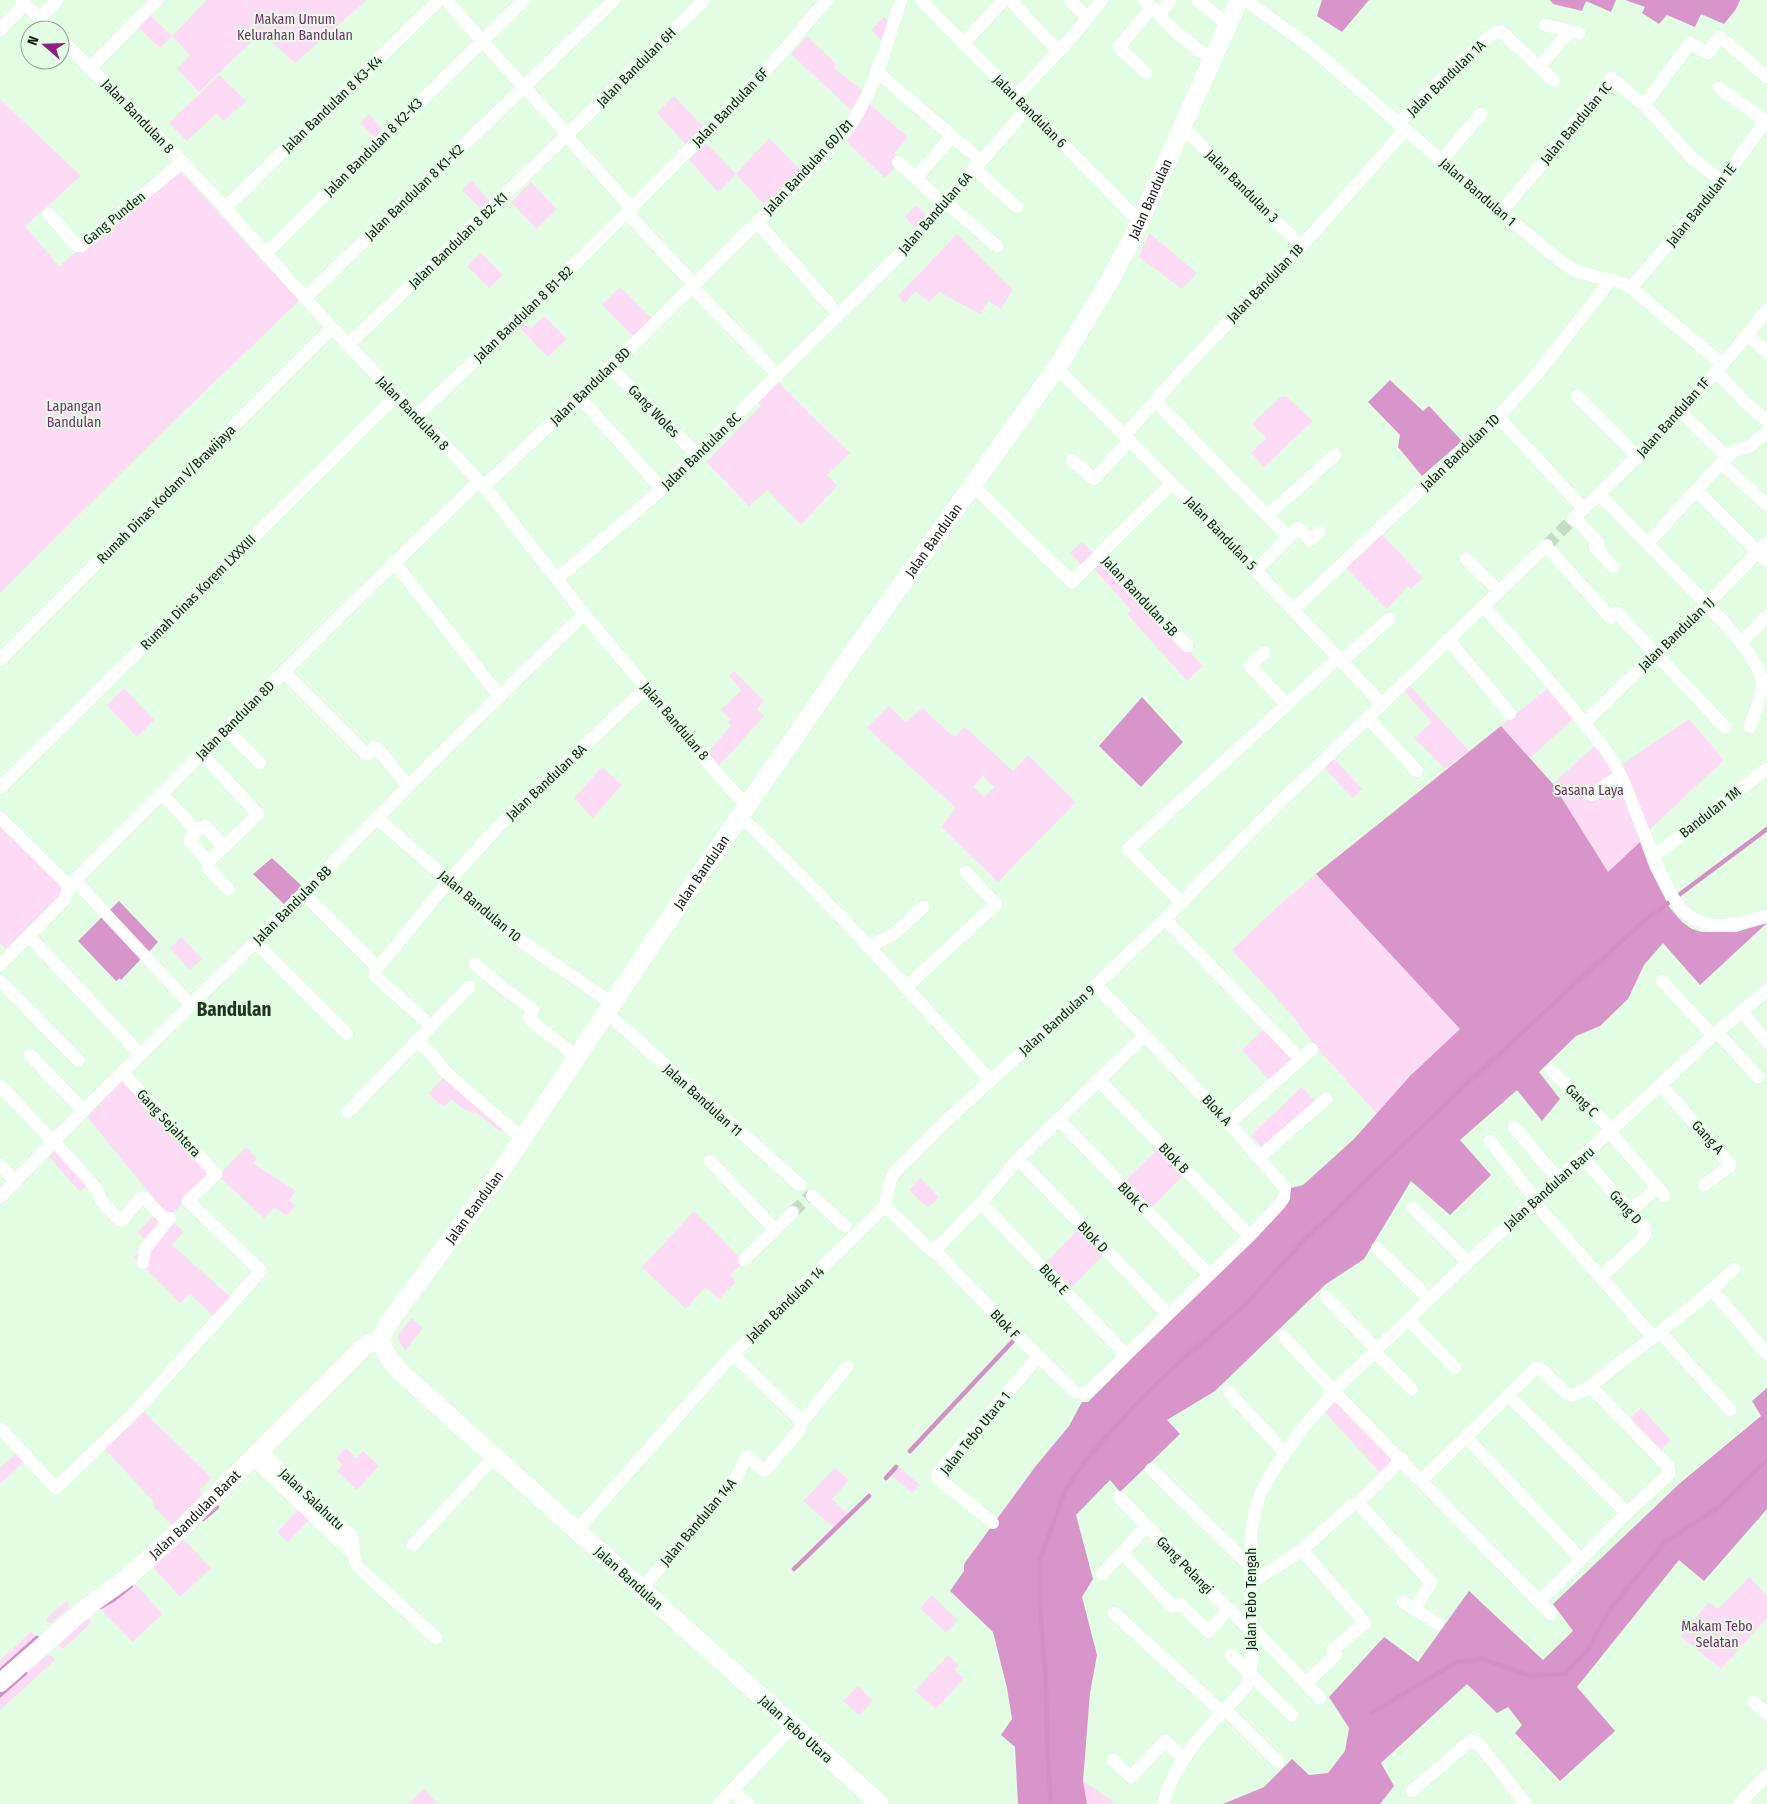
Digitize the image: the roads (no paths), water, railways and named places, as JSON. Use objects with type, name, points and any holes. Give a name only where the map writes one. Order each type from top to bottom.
[{"type":"main road","name":"Jalan Bandulan","points":[[712,1654],[392,1363],[386,1355],[381,1340],[387,1325],[484,1195],[743,811],[1056,368],[1109,282],[1140,222],[1239,0]]},
{"type":"main road","name":"Jalan Bandulan Barat","points":[[0,1683],[87,1607],[142,1566],[200,1511],[363,1348],[381,1340]]},
{"type":"main road","name":"Jalan Tebo Utara","points":[[712,1654],[880,1804]]},
{"type":"street","points":[[0,30],[23,2],[40,18],[57,0]]},
{"type":"street","points":[[90,68],[157,0]]},
{"type":"street","name":"Jalan Bandulan 8 K3-K4","points":[[225,208],[439,0]]},
{"type":"street","points":[[446,0],[627,203],[632,218],[693,286],[778,375]]},
{"type":"street","name":"Jalan Bandulan 8 K2-K3","points":[[265,254],[481,40],[524,0]]},
{"type":"street","name":"Jalan Bandulan 8 K1-K2","points":[[305,298],[614,0]]},
{"type":"street","name":"Jalan Bandulan 6H","points":[[567,135],[704,0]]},
{"type":"street","name":"Jalan Bandulan 6F","points":[[630,210],[777,58],[827,0]]},
{"type":"street","name":"Jalan Bandulan 6D/B1","points":[[693,286],[819,160],[854,119],[876,71],[901,0]]},
{"type":"street","name":"Jalan Bandulan 6","points":[[921,0],[1140,222]]},
{"type":"street","points":[[963,44],[1004,0]]},
{"type":"street","points":[[1010,0],[1058,51]]},
{"type":"street","points":[[1070,0],[1087,18]]},
{"type":"street","points":[[1015,97],[1102,0]]},
{"type":"street","points":[[1146,73],[1119,47],[1152,7],[1170,0]]},
{"type":"street","points":[[1198,0],[1227,25]]},
{"type":"street","name":"Jalan Bandulan 1","points":[[1245,0],[1303,42],[1500,212],[1571,269],[1591,277],[1622,283],[1632,288],[1719,368],[1745,402],[1767,421]]},
{"type":"street","points":[[1152,7],[1164,22],[1212,59]]},
{"type":"street","points":[[1539,67],[1574,32],[1545,25]]},
{"type":"street","name":"Jalan Bandulan 1A","points":[[1402,127],[1437,84],[1491,34],[1498,31],[1503,33],[1554,81]]},
{"type":"street","points":[[1644,105],[1690,42],[1708,53],[1720,37],[1767,77]]},
{"type":"street","name":"Jalan Bandulan 8","points":[[70,48],[182,162],[332,328],[481,483],[584,614],[647,687],[721,778],[743,811]]},
{"type":"street","points":[[876,71],[952,136],[1018,207]]},
{"type":"street","name":"Jalan Bandulan 1C","points":[[1500,212],[1551,153],[1611,78],[1644,105],[1690,156],[1722,181]]},
{"type":"street","points":[[1719,88],[1766,120]]},
{"type":"street","name":"Jalan Bandulan 6A","points":[[838,314],[900,254],[1027,109]]},
{"type":"street","points":[[1441,161],[1481,114]]},
{"type":"street","name":"Jalan Bandulan 1E","points":[[1632,288],[1722,181],[1766,120]]},
{"type":"street","name":"Jalan Bandulan 3","points":[[1182,126],[1301,246]]},
{"type":"street","name":"Jalan Bandulan 1B","points":[[1072,460],[1094,479],[1154,401],[1301,246],[1402,127]]},
{"type":"street","name":"Jalan Bandulan 8 B2-K1","points":[[348,345],[567,135]]},
{"type":"street","points":[[916,178],[952,136]]},
{"type":"street","name":"Gang Punden","points":[[49,214],[77,246],[81,246],[182,162]]},
{"type":"street","points":[[898,162],[998,246]]},
{"type":"street","name":"Jalan Bandulan 8 B1-B2","points":[[416,416],[502,336],[630,210]]},
{"type":"street","points":[[757,222],[838,314]]},
{"type":"street","name":"Jalan Bandulan 1D","points":[[1294,610],[1498,417],[1537,374],[1610,281]]},
{"type":"street","name":"Jalan Bandulan 8D","points":[[0,965],[63,902],[72,883],[394,562],[579,398],[693,286]]},
{"type":"street","name":"Jalan Bandulan 1F","points":[[1577,515],[1638,457],[1748,335],[1767,310]]},
{"type":"street","name":"Jalan Bandulan 8C","points":[[557,579],[662,489],[838,314]]},
{"type":"street","name":"Rumah Dinas Kodam V/Brawijaya","points":[[0,660],[332,328]]},
{"type":"street","points":[[1748,335],[1767,352]]},
{"type":"street","name":"Gang Woles","points":[[610,367],[697,455]]},
{"type":"street","name":"Jalan Bandulan 5","points":[[1056,368],[1172,483],[1381,703]]},
{"type":"street","name":"Rumah Dinas Korem LXXXIII","points":[[0,788],[396,396]]},
{"type":"street","points":[[1576,396],[1638,457]]},
{"type":"street","points":[[579,398],[662,489]]},
{"type":"street","points":[[1154,401],[1288,537]]},
{"type":"street","points":[[1680,411],[1767,505]]},
{"type":"street","points":[[1498,417],[1577,515],[1598,543],[1595,547],[1613,567]]},
{"type":"street","points":[[1648,544],[1733,451],[1749,447],[1767,432]]},
{"type":"street","points":[[1268,515],[1335,455]]},
{"type":"street","name":"Jalan Bandulan 5B","points":[[1172,483],[1099,556],[1187,646]]},
{"type":"street","points":[[974,486],[1072,582],[1099,556]]},
{"type":"street","points":[[1696,490],[1764,552]]},
{"type":"street","points":[[1599,494],[1707,604],[1741,643],[1761,674],[1762,688],[1750,727]]},
{"type":"street","points":[[1256,570],[1298,528],[1310,540],[1319,532]]},
{"type":"street","points":[[1381,703],[1546,545],[1611,618],[1617,613],[1726,726]]},
{"type":"street","name":"Jalan Bandulan 1J","points":[[1584,723],[1707,604],[1764,552]]},
{"type":"street","points":[[1466,559],[1498,591]]},
{"type":"street","points":[[394,562],[500,697]]},
{"type":"street","points":[[1483,606],[1551,682],[1610,758],[1620,776],[1664,880],[1678,904],[1690,917],[1709,926],[1730,925],[1767,916]]},
{"type":"street","name":"Jalan Bandulan 8B","points":[[0,1197],[408,786],[584,614]]},
{"type":"street","points":[[1741,643],[1767,616]]},
{"type":"street","points":[[1181,902],[1128,849],[1287,705],[1389,619]]},
{"type":"street","points":[[1448,639],[1510,714]]},
{"type":"street","points":[[1264,654],[1250,666],[1287,705]]},
{"type":"street","points":[[284,672],[365,754],[368,754],[374,748],[378,749],[408,786]]},
{"type":"street","name":"Jalan Bandulan 8A","points":[[378,968],[449,881],[512,814],[647,687]]},
{"type":"street","name":"Jalan Bandulan 9","points":[[990,1080],[1165,919],[1381,703]]},
{"type":"street","points":[[1368,717],[1417,772]]},
{"type":"street","points":[[226,729],[260,762]]},
{"type":"street","points":[[202,754],[255,816],[208,862]]},
{"type":"street","name":"Bandulan 1M","points":[[1654,856],[1767,769]]},
{"type":"street","points":[[1592,795],[1620,776]]},
{"type":"street","points":[[162,794],[197,831]]},
{"type":"street","points":[[743,811],[800,876],[990,1080],[894,1173],[891,1178],[885,1206]]},
{"type":"street","points":[[0,818],[106,914],[192,1005]]},
{"type":"street","name":"Jalan Bandulan 10","points":[[377,818],[502,928],[610,1008]]},
{"type":"street","points":[[224,846],[205,826],[190,838],[190,841],[208,862],[209,869],[228,889]]},
{"type":"street","points":[[905,988],[996,904],[966,872]]},
{"type":"street","points":[[302,893],[378,968],[375,971],[375,976],[430,1025]]},
{"type":"street","points":[[868,947],[894,934],[923,907]]},
{"type":"street","points":[[1165,919],[1301,1060]]},
{"type":"street","points":[[30,936],[140,1054]]},
{"type":"street","points":[[255,942],[347,1034]]},
{"type":"street","points":[[475,964],[532,1009],[533,1011],[529,1017],[530,1020],[577,1057]]},
{"type":"street","points":[[0,981],[78,1060]]},
{"type":"street","points":[[1662,981],[1758,1077]]},
{"type":"street","name":"Blok A","points":[[1096,984],[1229,1122],[1285,1188],[1284,1198],[1279,1205],[1250,1236]]},
{"type":"street","points":[[348,1112],[468,987]]},
{"type":"street","name":"Jalan Bandulan Baru","points":[[1335,1391],[1468,1262],[1715,1035],[1767,990]]},
{"type":"street","name":"Jalan Bandulan 11","points":[[610,1008],[800,1185]]},
{"type":"street","points":[[1742,1012],[1767,1042]]},
{"type":"street","points":[[933,1252],[981,1203],[1018,1159],[1145,1035]]},
{"type":"street","points":[[417,1040],[451,1077],[523,1138]]},
{"type":"street","points":[[1229,1122],[1312,1049]]},
{"type":"street","points":[[30,1055],[84,1111]]},
{"type":"street","name":"Gang C","points":[[1551,1070],[1611,1131],[1661,1191],[1630,1212]]},
{"type":"street","name":"Gang Sejahtera","points":[[0,1428],[56,1488],[102,1446],[141,1406],[261,1271],[188,1201],[216,1174],[122,1072]]},
{"type":"street","name":"Blok B","points":[[1098,1080],[1250,1236]]},
{"type":"street","name":"Gang A","points":[[1661,1085],[1730,1164],[1729,1167],[1704,1185]]},
{"type":"street","points":[[0,1086],[54,1141],[97,1189],[101,1200],[117,1218],[123,1219],[141,1198],[145,1198],[169,1220],[145,1249],[143,1264]]},
{"type":"street","points":[[1259,1157],[1326,1099]]},
{"type":"street","name":"Blok C","points":[[1058,1119],[1209,1275]]},
{"type":"street","points":[[1514,1127],[1559,1180]]},
{"type":"street","points":[[1490,1141],[1535,1201],[1602,1276],[1730,1410]]},
{"type":"street","name":"Gang D","points":[[1583,1158],[1644,1228],[1645,1234],[1602,1276]]},
{"type":"street","name":"Blok D","points":[[1018,1159],[1168,1314]]},
{"type":"street","points":[[710,1160],[774,1230]]},
{"type":"street","points":[[0,1165],[15,1181]]},
{"type":"street","points":[[812,1196],[851,1232]]},
{"type":"street","name":"Blok E","points":[[981,1203],[1126,1355]]},
{"type":"street","name":"Jalan Bandulan 14","points":[[576,1531],[733,1354],[851,1232],[885,1206]]},
{"type":"street","name":"Blok F","points":[[885,1206],[933,1252],[939,1255],[1038,1357],[1075,1392],[1079,1394],[1088,1392],[1126,1355]]},
{"type":"street","points":[[1413,1208],[1468,1262]]},
{"type":"street","points":[[744,1260],[794,1212]]},
{"type":"street","points":[[1126,1355],[1250,1236]]},
{"type":"street","points":[[1377,1248],[1429,1300]]},
{"type":"street","points":[[1422,1480],[1536,1368],[1538,1367],[1570,1396],[1577,1394],[1657,1334],[1712,1290],[1734,1269]]},
{"type":"street","points":[[1712,1290],[1767,1354]]},
{"type":"street","points":[[1326,1297],[1412,1389]]},
{"type":"street","points":[[1409,1320],[1456,1368]]},
{"type":"street","points":[[1283,1336],[1551,1614]]},
{"type":"street","points":[[733,1354],[802,1422]]},
{"type":"street","name":"Jalan Tebo Utara 1","points":[[994,1523],[938,1478],[938,1474],[1038,1357]]},
{"type":"street","name":"Jalan Bandulan 14A","points":[[641,1590],[737,1476],[746,1457],[748,1456],[765,1470],[799,1431],[802,1422],[848,1367]]},
{"type":"street","points":[[1539,1602],[1627,1513],[1667,1476],[1669,1471],[1665,1462],[1590,1386]]},
{"type":"street","points":[[1228,1391],[1285,1454]]},
{"type":"street","name":"Jalan Tebo Tengah","points":[[1163,1804],[1183,1758],[1200,1736],[1246,1687],[1250,1673],[1252,1630],[1251,1534],[1256,1508],[1260,1495],[1272,1472],[1302,1430],[1335,1391]]},
{"type":"street","points":[[1508,1395],[1627,1513]]},
{"type":"street","points":[[1466,1437],[1581,1559]]},
{"type":"street","name":"Jalan Salahutu","points":[[256,1454],[353,1554],[357,1566],[436,1638]]},
{"type":"street","points":[[413,1545],[494,1457]]},
{"type":"street","points":[[1250,1581],[1258,1578],[1302,1550],[1352,1504],[1358,1503],[1402,1459]]},
{"type":"street","points":[[1151,1469],[1250,1566]]},
{"type":"street","name":"Gang Pelangi","points":[[1119,1498],[1228,1609],[1252,1630],[1320,1698]]},
{"type":"street","points":[[1358,1503],[1431,1582],[1415,1609]]},
{"type":"street","points":[[1102,1574],[1147,1526]]},
{"type":"street","points":[[1302,1550],[1365,1623],[1332,1650],[1336,1655],[1306,1684]]},
{"type":"street","points":[[1122,1553],[1173,1607],[1180,1604],[1209,1632],[1228,1609]]},
{"type":"street","points":[[1403,1602],[1438,1624]]},
{"type":"street","points":[[1114,1613],[1224,1710],[1278,1762]]},
{"type":"street","points":[[1230,1655],[1292,1715]]},
{"type":"street","points":[[1754,1702],[1767,1714]]},
{"type":"street","points":[[719,1804],[793,1726]]},
{"type":"street","points":[[1113,1760],[1131,1777],[1166,1741],[1183,1758]]},
{"type":"street","points":[[1412,1792],[1470,1742],[1474,1741],[1479,1744],[1526,1804]]},
{"type":"street","points":[[1739,1804],[1767,1775]]},
{"type":"street","points":[[732,1790],[748,1804]]},
{"type":"waterway","points":[[1051,1804],[1047,1745],[1046,1683],[1040,1606],[1040,1559],[1066,1489],[1090,1455],[1139,1401],[1174,1367],[1245,1305],[1301,1243],[1457,1093],[1604,957],[1644,921],[1767,829]]},
{"type":"waterway","points":[[910,1451],[1013,1341]]},
{"type":"waterway","points":[[1371,1713],[1457,1662],[1483,1659],[1530,1676],[1565,1674],[1585,1654],[1611,1608],[1665,1542],[1716,1509],[1767,1460]]},
{"type":"waterway","points":[[886,1478],[896,1467]]},
{"type":"waterway","points":[[794,1569],[869,1496]]},
{"type":"waterway","points":[[203,1519],[217,1507]]},
{"type":"waterway","points":[[100,1607],[131,1586]]},
{"type":"waterway","points":[[0,1671],[37,1638]]},
{"type":"waterway","points":[[0,1695],[25,1673]]},
{"type":"tunnel","points":[[1547,545],[1573,519]]},
{"type":"tunnel","points":[[793,1212],[811,1195]]},
{"type":"district","name":"Bandulan","points":[[234,1009]]},
{"type":"park label","name":"Makam Umum Kelurahan Bandulan","points":[[295,28]]},
{"type":"park label","name":"Lapangan Bandulan","points":[[74,414]]},
{"type":"park label","name":"Sasana Laya","points":[[1589,790]]},
{"type":"park label","name":"Makam Tebo Selatan","points":[[1717,1634]]}]
